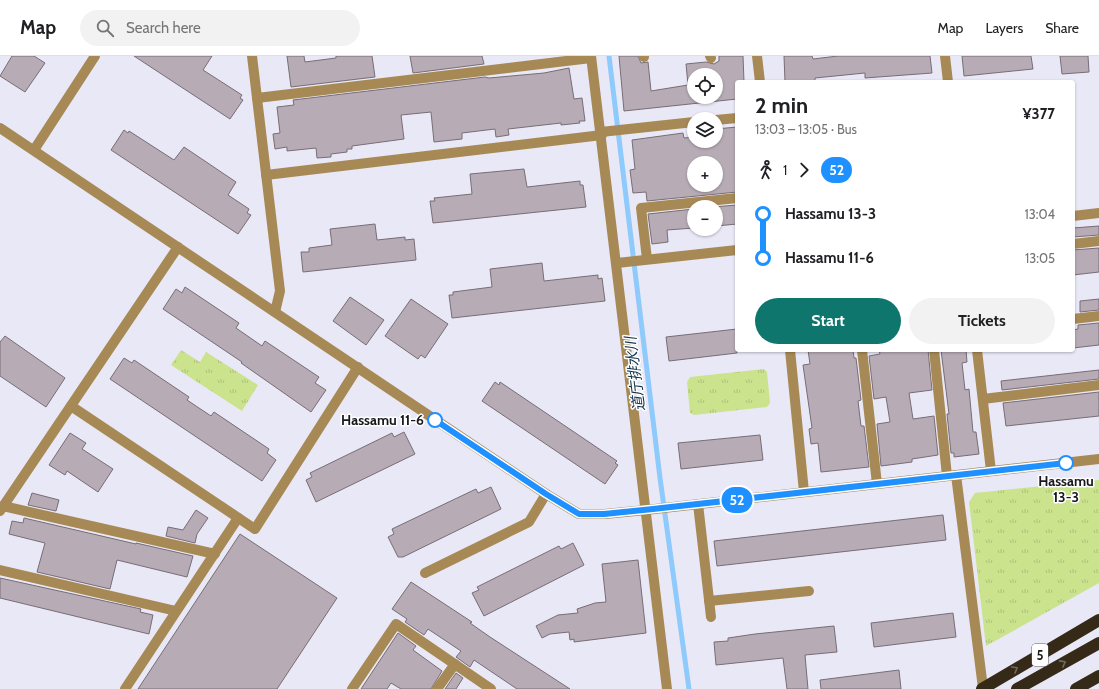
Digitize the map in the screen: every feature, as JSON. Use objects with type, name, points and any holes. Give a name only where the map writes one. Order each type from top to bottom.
[{"type":"highway","name":"5","points":[[982,689],[1099,620]]},
{"type":"highway","points":[[1016,689],[1099,643]]},
{"type":"highway","points":[[1076,689],[1099,676]]},
{"type":"street","points":[[34,150],[95,56]]},
{"type":"street","points":[[252,56],[280,291],[275,312]]},
{"type":"street","points":[[757,56],[760,80]]},
{"type":"street","points":[[945,56],[948,80]]},
{"type":"street","points":[[257,98],[591,57],[604,133],[621,262],[649,510],[667,689]]},
{"type":"street","points":[[723,119],[735,118]]},
{"type":"street","points":[[266,175],[604,133],[623,129],[687,123]]},
{"type":"street","points":[[0,128],[546,494],[579,514],[604,514],[649,510],[1099,459]]},
{"type":"street","points":[[644,260],[641,208],[735,198]]},
{"type":"street","points":[[1075,216],[1099,213]]},
{"type":"street","points":[[1075,244],[1099,241]]},
{"type":"street","points":[[178,247],[2,509],[215,554]]},
{"type":"street","points":[[621,262],[735,250]]},
{"type":"street","points":[[1075,319],[1099,316]]},
{"type":"street","points":[[790,352],[804,492]]},
{"type":"street","points":[[862,352],[877,484]]},
{"type":"street","points":[[934,352],[982,689]]},
{"type":"street","points":[[977,352],[991,471]]},
{"type":"street","points":[[71,406],[255,529],[358,367]]},
{"type":"street","points":[[983,400],[1099,385]]},
{"type":"street","points":[[425,573],[529,522],[546,494]]},
{"type":"street","points":[[698,504],[711,617]]},
{"type":"street","points":[[125,689],[238,518]]},
{"type":"street","points":[[0,570],[176,611]]},
{"type":"street","points":[[709,601],[809,591]]},
{"type":"street","points":[[352,689],[396,624],[492,689]]},
{"type":"street","points":[[437,689],[454,664]]},
{"type":"green space","points":[[181,350],[200,362],[206,352],[258,385],[242,411],[171,365]]},
{"type":"green space","points":[[764,369],[767,372],[770,403],[767,407],[694,415],[690,413],[687,382],[690,377]]},
{"type":"green space","points":[[1099,480],[1099,583],[986,646],[969,502],[975,493]]},
{"type":"building","points":[[12,56],[34,56],[45,63],[25,92],[0,76]]},
{"type":"building","points":[[134,56],[212,56],[203,70],[242,95],[240,98],[243,100],[230,119]]},
{"type":"building","points":[[287,56],[304,56],[305,62],[336,58],[336,56],[372,56],[375,77],[291,87]]},
{"type":"building","points":[[410,56],[482,56],[484,64],[413,73]]},
{"type":"building","points":[[619,56],[638,56],[641,63],[648,62],[651,91],[687,85],[687,104],[690,104],[624,111]]},
{"type":"building","points":[[719,56],[743,56],[744,80],[735,80],[735,99],[723,100],[723,68],[687,68],[687,74],[686,64],[706,62],[714,64],[719,61]]},
{"type":"building","points":[[784,56],[812,56],[813,59],[838,56],[930,56],[932,73],[865,78],[865,73],[815,78],[815,80],[785,80]]},
{"type":"building","points":[[962,56],[1031,56],[1033,69],[964,76]]},
{"type":"building","points":[[1060,56],[1088,56],[1089,72],[1062,74]]},
{"type":"building","points":[[569,68],[574,99],[582,98],[585,121],[579,121],[580,123],[561,125],[561,123],[508,129],[509,135],[496,137],[495,129],[462,133],[462,139],[434,142],[431,112],[401,115],[404,139],[352,146],[352,149],[347,149],[347,152],[331,154],[331,157],[317,158],[316,148],[287,151],[287,147],[275,149],[273,134],[280,133],[277,107],[294,105],[293,100],[485,77],[489,78],[544,73]]},
{"type":"building","points":[[735,127],[735,192],[647,201],[646,192],[633,193],[630,170],[635,169],[632,140],[683,133],[684,138],[687,138],[687,148],[723,148],[723,128]]},
{"type":"building","points":[[124,130],[128,133],[129,131],[174,160],[184,147],[236,182],[228,195],[249,209],[247,213],[251,215],[238,234],[111,150]]},
{"type":"building","points":[[524,169],[527,187],[580,181],[580,185],[583,185],[586,207],[433,223],[430,201],[435,201],[434,198],[472,194],[470,174]]},
{"type":"building","points":[[735,205],[735,224],[723,225],[723,206]]},
{"type":"building","points":[[687,210],[687,229],[667,230],[668,242],[652,244],[648,214]]},
{"type":"building","points":[[375,224],[377,240],[405,237],[405,240],[414,239],[416,260],[303,272],[301,252],[309,252],[309,248],[332,245],[330,229]]},
{"type":"building","points":[[1099,226],[1099,235],[1075,237],[1075,228]]},
{"type":"building","points":[[1099,248],[1099,272],[1075,275],[1075,250]]},
{"type":"building","points":[[542,263],[544,281],[598,275],[598,279],[602,278],[605,301],[452,318],[449,295],[453,295],[453,292],[492,287],[490,269]]},
{"type":"building","points":[[185,287],[239,323],[236,328],[262,346],[265,341],[319,377],[315,383],[326,390],[311,412],[241,363],[242,362],[163,309],[176,289],[182,293]]},
{"type":"building","points":[[350,297],[384,320],[366,345],[333,321]]},
{"type":"building","points":[[411,299],[448,324],[425,358],[421,355],[418,359],[385,336]]},
{"type":"building","points":[[1099,299],[1099,310],[1080,312],[1080,301]]},
{"type":"building","points":[[1099,323],[1099,345],[1075,348],[1075,330],[1078,329],[1078,325]]},
{"type":"building","points":[[735,329],[735,352],[737,353],[669,361],[666,337]]},
{"type":"building","points":[[5,336],[65,378],[46,407],[0,376],[0,342]]},
{"type":"building","points":[[808,352],[853,352],[854,358],[856,358],[861,400],[858,401],[861,426],[864,426],[869,467],[821,472],[818,443],[811,444],[809,429],[812,428],[803,365],[810,364]]},
{"type":"building","points":[[880,352],[928,352],[932,390],[909,393],[913,419],[934,416],[938,455],[912,459],[912,462],[881,466],[877,424],[890,422],[886,397],[874,399],[869,356],[880,354]]},
{"type":"building","points":[[941,352],[966,352],[967,362],[962,363],[965,390],[969,389],[973,432],[976,432],[979,454],[954,457],[954,453],[951,453],[947,414],[949,414]]},
{"type":"building","points":[[124,358],[132,363],[134,360],[189,397],[187,400],[211,416],[214,412],[269,449],[267,453],[276,460],[262,481],[110,379]]},
{"type":"building","points":[[1099,370],[1099,379],[1002,390],[1001,381]]},
{"type":"building","points":[[495,382],[499,385],[500,382],[617,461],[615,463],[618,465],[605,484],[482,401]]},
{"type":"building","points":[[1099,392],[1099,416],[1006,426],[1003,403]]},
{"type":"building","points":[[404,432],[415,454],[316,502],[306,480],[312,477],[310,473],[392,433],[394,437]]},
{"type":"building","points":[[70,433],[86,443],[82,449],[113,469],[98,492],[67,471],[65,475],[49,465]]},
{"type":"building","points":[[760,435],[763,460],[681,469],[678,443]]},
{"type":"building","points":[[491,487],[501,509],[403,557],[398,557],[388,537],[394,534],[392,529],[476,489],[478,493]]},
{"type":"building","points":[[32,493],[59,500],[56,511],[28,505]]},
{"type":"building","points":[[196,510],[208,518],[197,534],[195,543],[166,536],[168,527],[183,530]]},
{"type":"building","points":[[943,515],[946,540],[717,566],[714,541]]},
{"type":"building","points":[[24,518],[193,556],[187,577],[117,560],[110,589],[37,572],[45,543],[9,534],[12,521],[23,523]]},
{"type":"building","points":[[240,534],[337,598],[277,689],[138,689]]},
{"type":"building","points":[[573,543],[584,565],[484,616],[472,593],[479,590],[477,587],[559,546],[561,549]]},
{"type":"building","points":[[638,560],[646,633],[574,642],[574,639],[570,640],[569,632],[550,634],[542,638],[536,626],[558,615],[578,613],[577,609],[595,603],[606,602],[602,564]]},
{"type":"building","points":[[0,578],[141,609],[140,612],[153,615],[149,634],[0,598]]},
{"type":"building","points":[[411,582],[472,622],[470,623],[490,637],[570,689],[517,689],[474,660],[470,667],[456,657],[461,651],[428,629],[424,635],[405,622],[407,619],[392,609]]},
{"type":"building","points":[[953,613],[956,637],[874,647],[871,623]]},
{"type":"building","points":[[834,626],[837,652],[805,655],[808,689],[787,689],[783,658],[716,665],[714,642],[728,641],[728,638],[755,634]]},
{"type":"building","points":[[398,633],[416,646],[413,650],[442,671],[431,689],[401,689],[391,683],[387,689],[361,689]]},
{"type":"building","points":[[899,670],[901,689],[821,689],[820,680]]},
{"type":"building","points":[[456,673],[463,678],[456,689],[445,689]]},
{"type":"waterway","name":"道庁排水川","points":[[609,56],[660,478],[689,689]]},
{"type":"bus line","name":"52","points":[[435,420],[560,504],[579,514],[604,514],[653,509],[1066,463]]},
{"type":"place","name":"Hassamu 11-6","points":[[435,420]]},
{"type":"place","name":"Hassamu 13-3","points":[[1066,463]]}]
